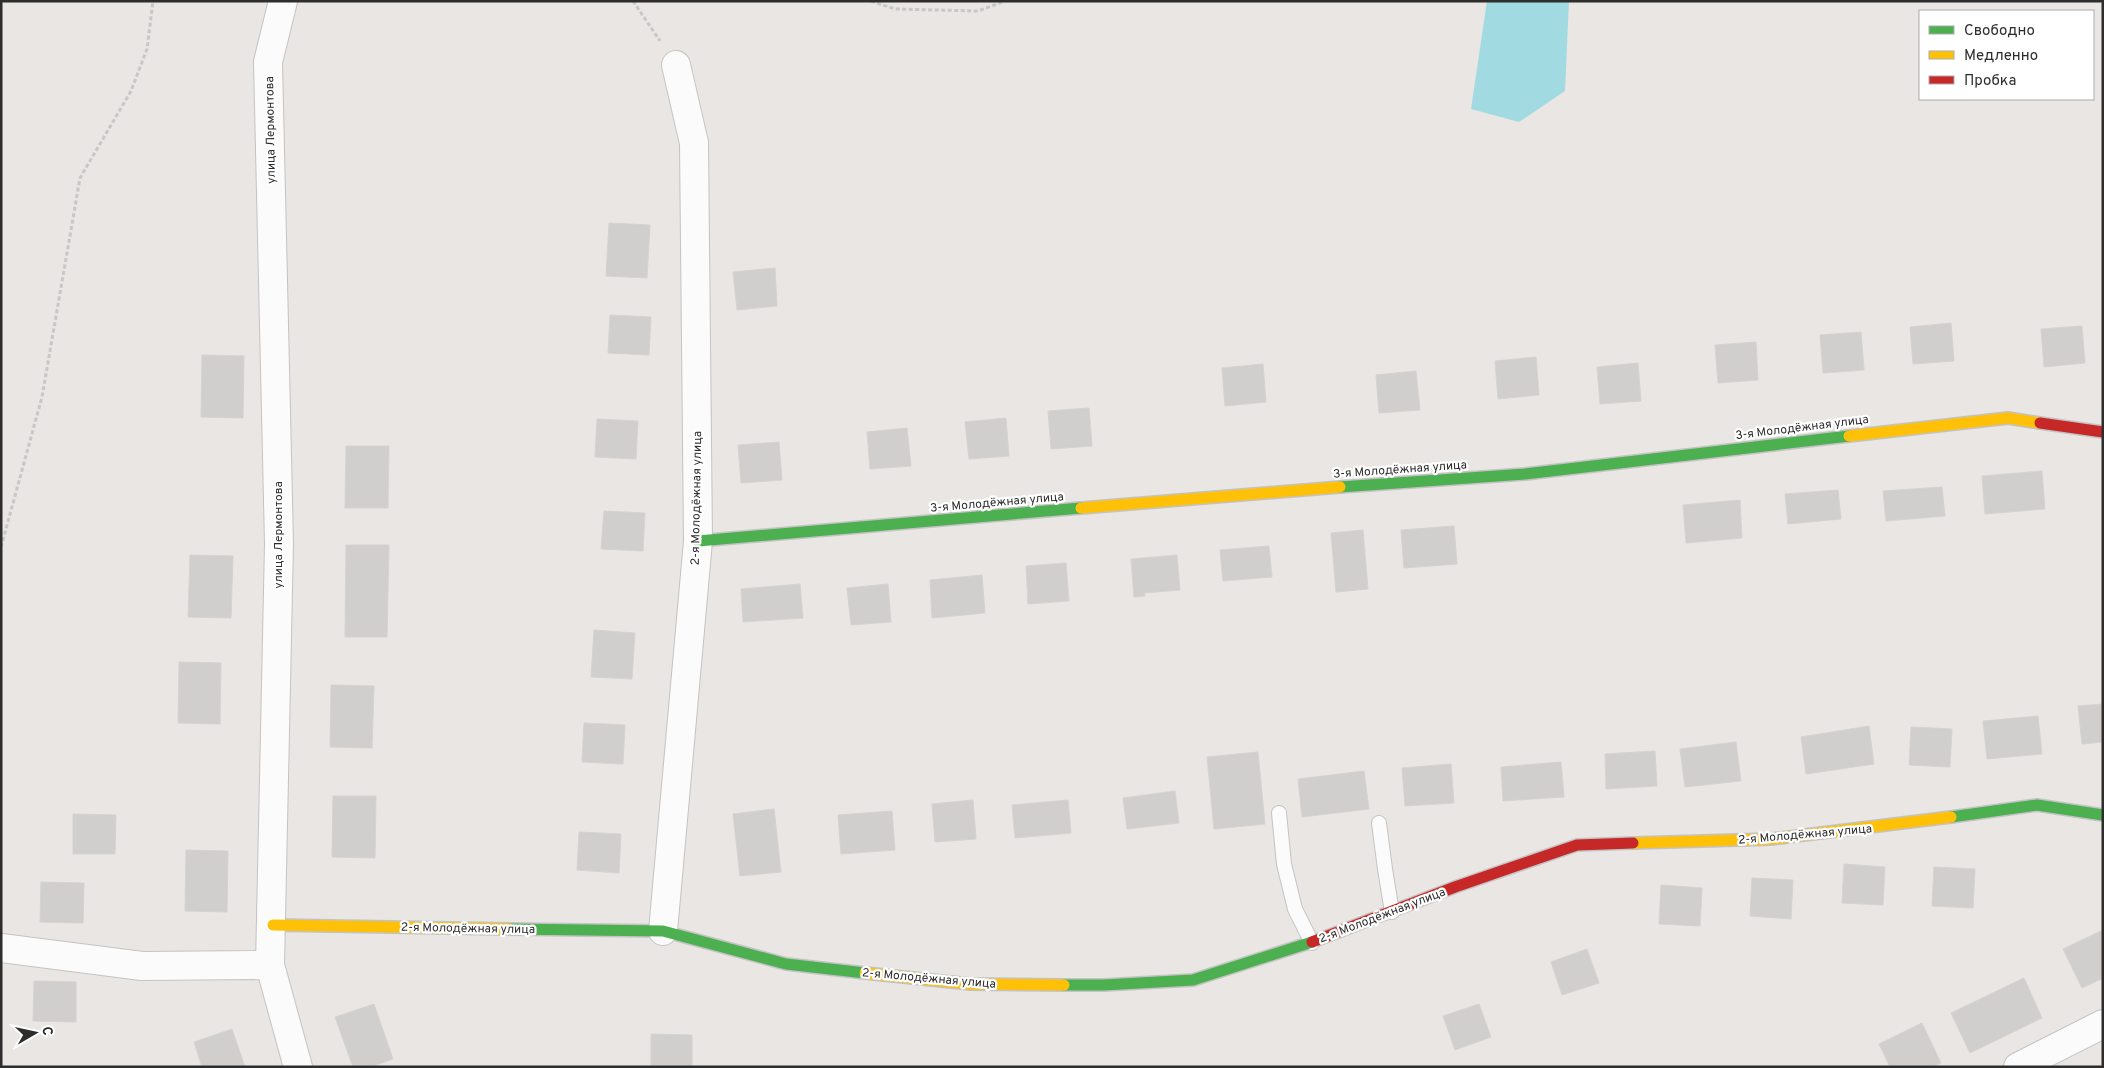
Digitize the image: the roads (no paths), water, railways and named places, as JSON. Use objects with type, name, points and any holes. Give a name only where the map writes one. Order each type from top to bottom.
[{"type":"street","name":"улица Лермонтова","points":[[283,1],[268,62],[279,544],[270,965],[298,1067]]},
{"type":"street","name":"2-я Молодёжная улица","points":[[663,931],[698,541],[694,143],[676,65]]},
{"type":"street","name":"3-я Молодёжная улица","points":[[698,541],[1268,492],[1525,474],[2008,418],[2103,432]]},
{"type":"street","name":"2-я Молодёжная улица","points":[[272,925],[663,931],[786,964],[970,984],[1104,985],[1193,980],[1312,943],[1455,887],[1577,845],[1772,839],[1848,831],[2037,805],[2103,815]]},
{"type":"street","points":[[1,948],[142,966],[270,965]]},
{"type":"street","points":[[2018,1067],[2103,1024]]},
{"type":"lane","points":[[1279,813],[1284,864],[1293,900],[1312,943]]},
{"type":"lane","points":[[1380,823],[1392,912]]},
{"type":"water","points":[[1487,1],[1569,1],[1565,91],[1519,122],[1471,109]]}]
